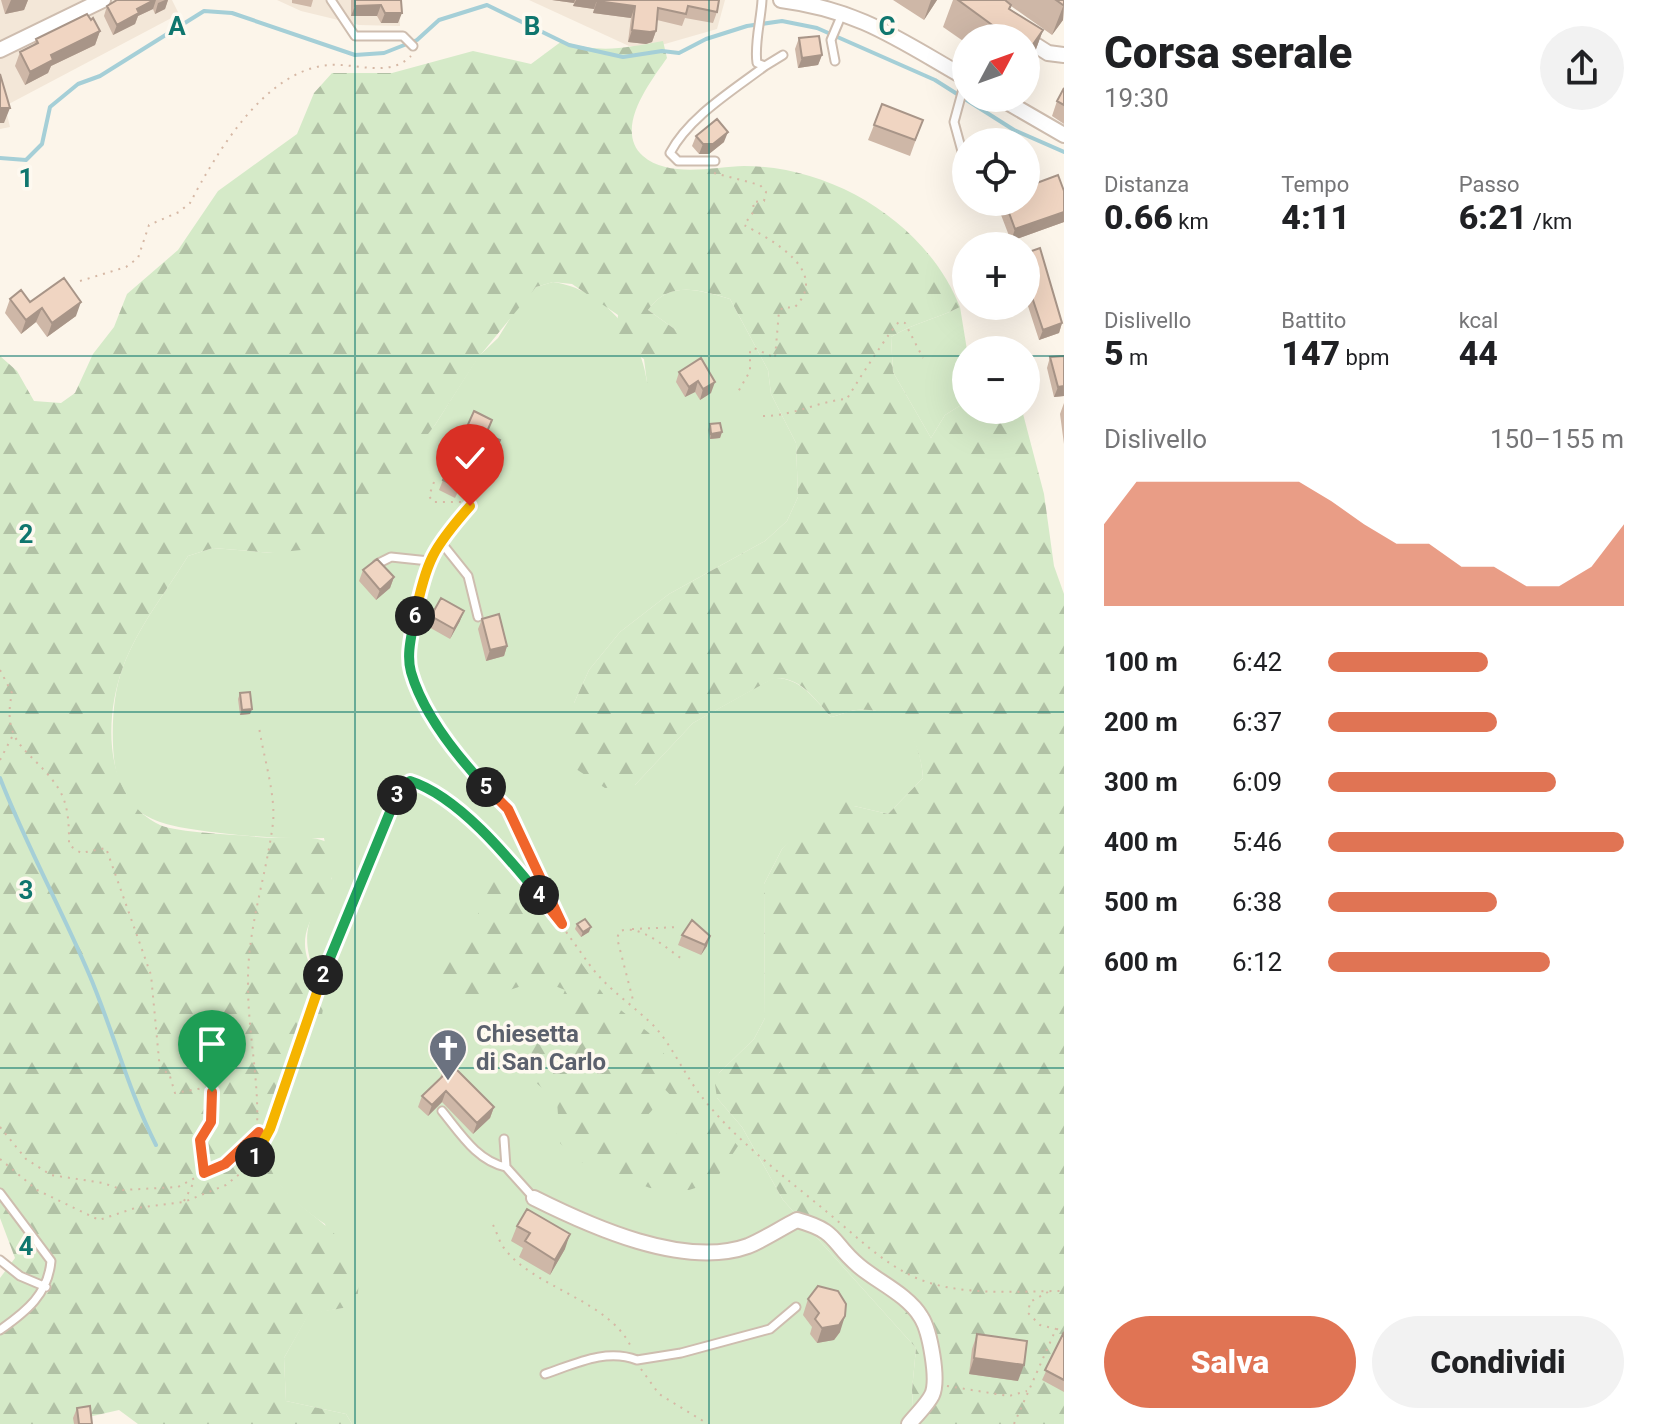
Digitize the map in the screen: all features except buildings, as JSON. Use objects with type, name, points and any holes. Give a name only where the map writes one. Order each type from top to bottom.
[{"type":"street","points":[[0,50],[103,0]]},
{"type":"street","points":[[781,0],[877,27],[952,74]]},
{"type":"street","points":[[1040,48],[1048,53],[1064,55]]},
{"type":"street","points":[[1024,112],[1064,135]]},
{"type":"street","points":[[534,1198],[587,1224],[644,1242],[700,1251],[746,1247],[797,1220],[830,1223],[858,1265],[893,1290],[921,1317],[933,1357],[934,1387],[931,1396],[909,1424]]},
{"type":"lane","points":[[331,0],[355,36],[364,39],[403,36],[411,43]]},
{"type":"lane","points":[[762,0],[761,33],[755,51],[757,63],[765,66]]},
{"type":"lane","points":[[835,61],[831,40],[840,18]]},
{"type":"lane","points":[[715,161],[678,161],[670,153],[677,139],[708,111],[783,55]]},
{"type":"lane","points":[[440,541],[468,576],[478,617]]},
{"type":"lane","points":[[377,564],[391,557],[429,561]]},
{"type":"lane","points":[[442,1111],[474,1149],[493,1165],[506,1167]]},
{"type":"lane","points":[[504,1139],[506,1167],[534,1198]]},
{"type":"lane","points":[[0,1193],[51,1261],[42,1295],[0,1330]]},
{"type":"lane","points":[[0,1260],[20,1276],[46,1287]]},
{"type":"lane","points":[[545,1374],[596,1356],[626,1356],[637,1360],[770,1329],[796,1307]]},
{"type":"path","points":[[80,281],[126,267],[138,258],[149,225],[179,212],[190,203],[237,126],[277,86],[327,65],[387,69],[412,55],[411,43]]},
{"type":"path","points":[[712,172],[760,185],[766,192],[764,201],[753,202],[754,211],[744,225],[780,243],[796,257],[806,281],[801,302],[794,308],[784,307],[779,311],[775,358],[754,348],[750,351],[750,371],[738,392]]},
{"type":"path","points":[[763,416],[788,416],[833,400],[847,399],[859,377],[882,349],[893,326],[899,322],[905,323],[923,358]]},
{"type":"path","points":[[434,482],[429,496],[433,502],[461,502],[470,506],[440,541]]},
{"type":"path","points":[[429,561],[409,649],[411,672],[462,762],[508,809],[562,924]]},
{"type":"path","points":[[0,670],[12,693],[7,715],[12,737],[31,753],[61,792],[69,818],[69,845],[81,853],[106,848],[151,975],[160,1070],[169,1073],[175,1093],[215,1086],[210,1100],[211,1122],[200,1140],[204,1173]]},
{"type":"path","points":[[252,1164],[259,1132],[259,1102],[250,1027],[250,930],[265,863],[273,804],[259,727]]},
{"type":"path","points":[[0,760],[12,737]]},
{"type":"path","points":[[0,1159],[37,1190],[99,1220],[135,1208],[184,1202],[226,1185],[252,1164],[270,1129],[334,945],[390,805],[402,785],[410,781],[444,797],[515,866],[562,924],[595,973],[655,1028],[703,1099],[745,1144],[792,1183],[830,1223],[915,1278],[970,1290],[1064,1291]]},
{"type":"path","points":[[628,1006],[633,1000],[617,938],[620,931],[679,927]]},
{"type":"path","points":[[626,929],[651,938],[682,959]]},
{"type":"path","points":[[0,1127],[26,1159],[51,1175],[103,1183],[123,1190],[178,1187],[194,1181],[225,1164],[259,1132]]},
{"type":"path","points":[[184,1202],[194,1181]]},
{"type":"path","points":[[493,1225],[505,1249],[621,1329],[659,1394],[708,1424]]},
{"type":"path","points":[[1049,1291],[1030,1302],[1028,1313],[1040,1325],[1064,1330]]},
{"type":"path","points":[[1014,1424],[1056,1329]]},
{"type":"path","points":[[934,1387],[961,1386],[1009,1396],[1030,1391]]},
{"type":"shaded area","points":[[0,0],[172,0],[179,14],[5,106],[10,127],[0,129]]},
{"type":"shaded area","points":[[277,0],[400,0],[400,26],[359,25],[301,11]]},
{"type":"shaded area","points":[[529,0],[725,0],[717,29],[651,48],[629,46]]},
{"type":"green space","points":[[562,41],[601,49],[663,41],[667,58],[644,92],[633,119],[635,145],[643,156],[653,163],[678,169],[744,166],[811,176],[873,205],[901,226],[925,250],[952,291],[952,311],[891,337],[893,372],[931,438],[945,415],[952,411],[952,424],[1026,424],[1044,494],[1054,566],[1064,594],[1064,1424],[914,1424],[912,1390],[916,1348],[783,1200],[742,1127],[717,1098],[715,1084],[719,1073],[754,1039],[765,1018],[764,884],[782,849],[834,791],[854,806],[888,814],[923,778],[921,763],[912,738],[896,719],[872,710],[831,717],[799,685],[783,678],[774,678],[693,723],[635,785],[605,788],[576,769],[574,703],[589,670],[620,632],[669,594],[765,541],[787,521],[798,497],[796,443],[771,394],[768,370],[730,299],[696,291],[675,291],[666,294],[648,310],[676,330],[682,343],[647,383],[644,359],[615,342],[618,315],[572,284],[553,282],[536,287],[478,358],[435,425],[354,530],[301,550],[273,553],[213,548],[188,556],[129,652],[113,709],[111,732],[118,777],[141,813],[160,825],[207,833],[317,839],[334,846],[332,877],[312,917],[305,944],[308,962],[322,996],[322,1015],[270,1118],[264,1147],[272,1171],[285,1190],[337,1236],[350,1253],[357,1274],[357,1300],[343,1308],[309,1314],[284,1358],[286,1401],[346,1414],[352,1424],[138,1424],[119,1410],[84,1418],[84,1424],[0,1424],[0,1278],[15,1258],[0,1218],[0,356],[17,371],[34,401],[61,403],[75,393],[93,354],[114,327],[127,294],[178,250],[218,191],[297,134],[314,93],[332,73],[392,73],[473,51],[531,64]]},
{"type":"green space","points":[[553,282],[588,294],[616,316],[637,347],[647,382],[676,330],[648,310],[657,301],[666,294],[685,290],[730,299],[768,370],[771,394],[796,443],[798,497],[787,521],[765,541],[669,594],[620,632],[589,670],[574,703],[635,785],[693,723],[773,678],[799,685],[831,717],[856,710],[886,713],[906,727],[918,750],[923,778],[888,814],[854,806],[804,828],[782,849],[764,884],[765,1018],[754,1039],[719,1073],[717,1098],[742,1127],[783,1200],[916,1348],[912,1390],[914,1424],[352,1424],[346,1414],[286,1401],[284,1358],[309,1313],[343,1308],[325,1224],[287,1193],[269,1166],[264,1141],[271,1116],[314,1033],[322,998],[307,943],[310,922],[332,878],[324,838],[220,833],[177,827],[144,814],[122,790],[116,770],[113,726],[118,685],[136,638],[188,556],[213,548],[273,553],[397,471],[435,425],[478,357],[498,338],[517,307],[536,287]]},
{"type":"green space","points":[[952,311],[952,320],[962,320],[965,336],[952,336],[952,411],[945,415],[931,438],[893,372],[891,337]]},
{"type":"green space","points":[[507,872],[544,910],[606,998],[649,1033],[699,1102],[738,1146],[714,1182],[689,1190],[650,1188],[576,1160],[560,1143],[557,1101],[517,1066],[525,1031],[557,1011],[565,990],[540,980],[466,1004],[433,978],[439,952],[474,926],[491,876]],"holes":[[[654,1078],[677,1102],[687,1127],[668,1138],[634,1143],[601,1136],[612,1117],[635,1120],[649,1114],[653,1109],[646,1085]]]},
{"type":"waterway","points":[[0,158],[26,160],[42,144],[50,107],[78,84],[100,76],[204,11],[232,13],[355,55],[384,53],[417,40],[439,20],[487,5],[569,45],[623,57],[662,51],[679,53],[706,39],[747,26],[782,21],[817,28],[935,80],[1014,130],[1064,152]]},
{"type":"waterway","points":[[0,778],[89,974],[156,1145]]},
{"type":"place","name":"Chiesetta di San Carlo","points":[[448,1082]]},
{"type":"route","points":[[212,1092],[211,1122],[207,1134],[200,1140],[204,1173],[225,1164],[259,1132],[252,1164],[270,1129],[334,945],[390,805],[402,785],[410,781],[444,797],[515,866],[562,924],[508,809],[462,762],[434,718],[411,672],[409,649],[424,572],[437,544],[470,506]]}]
